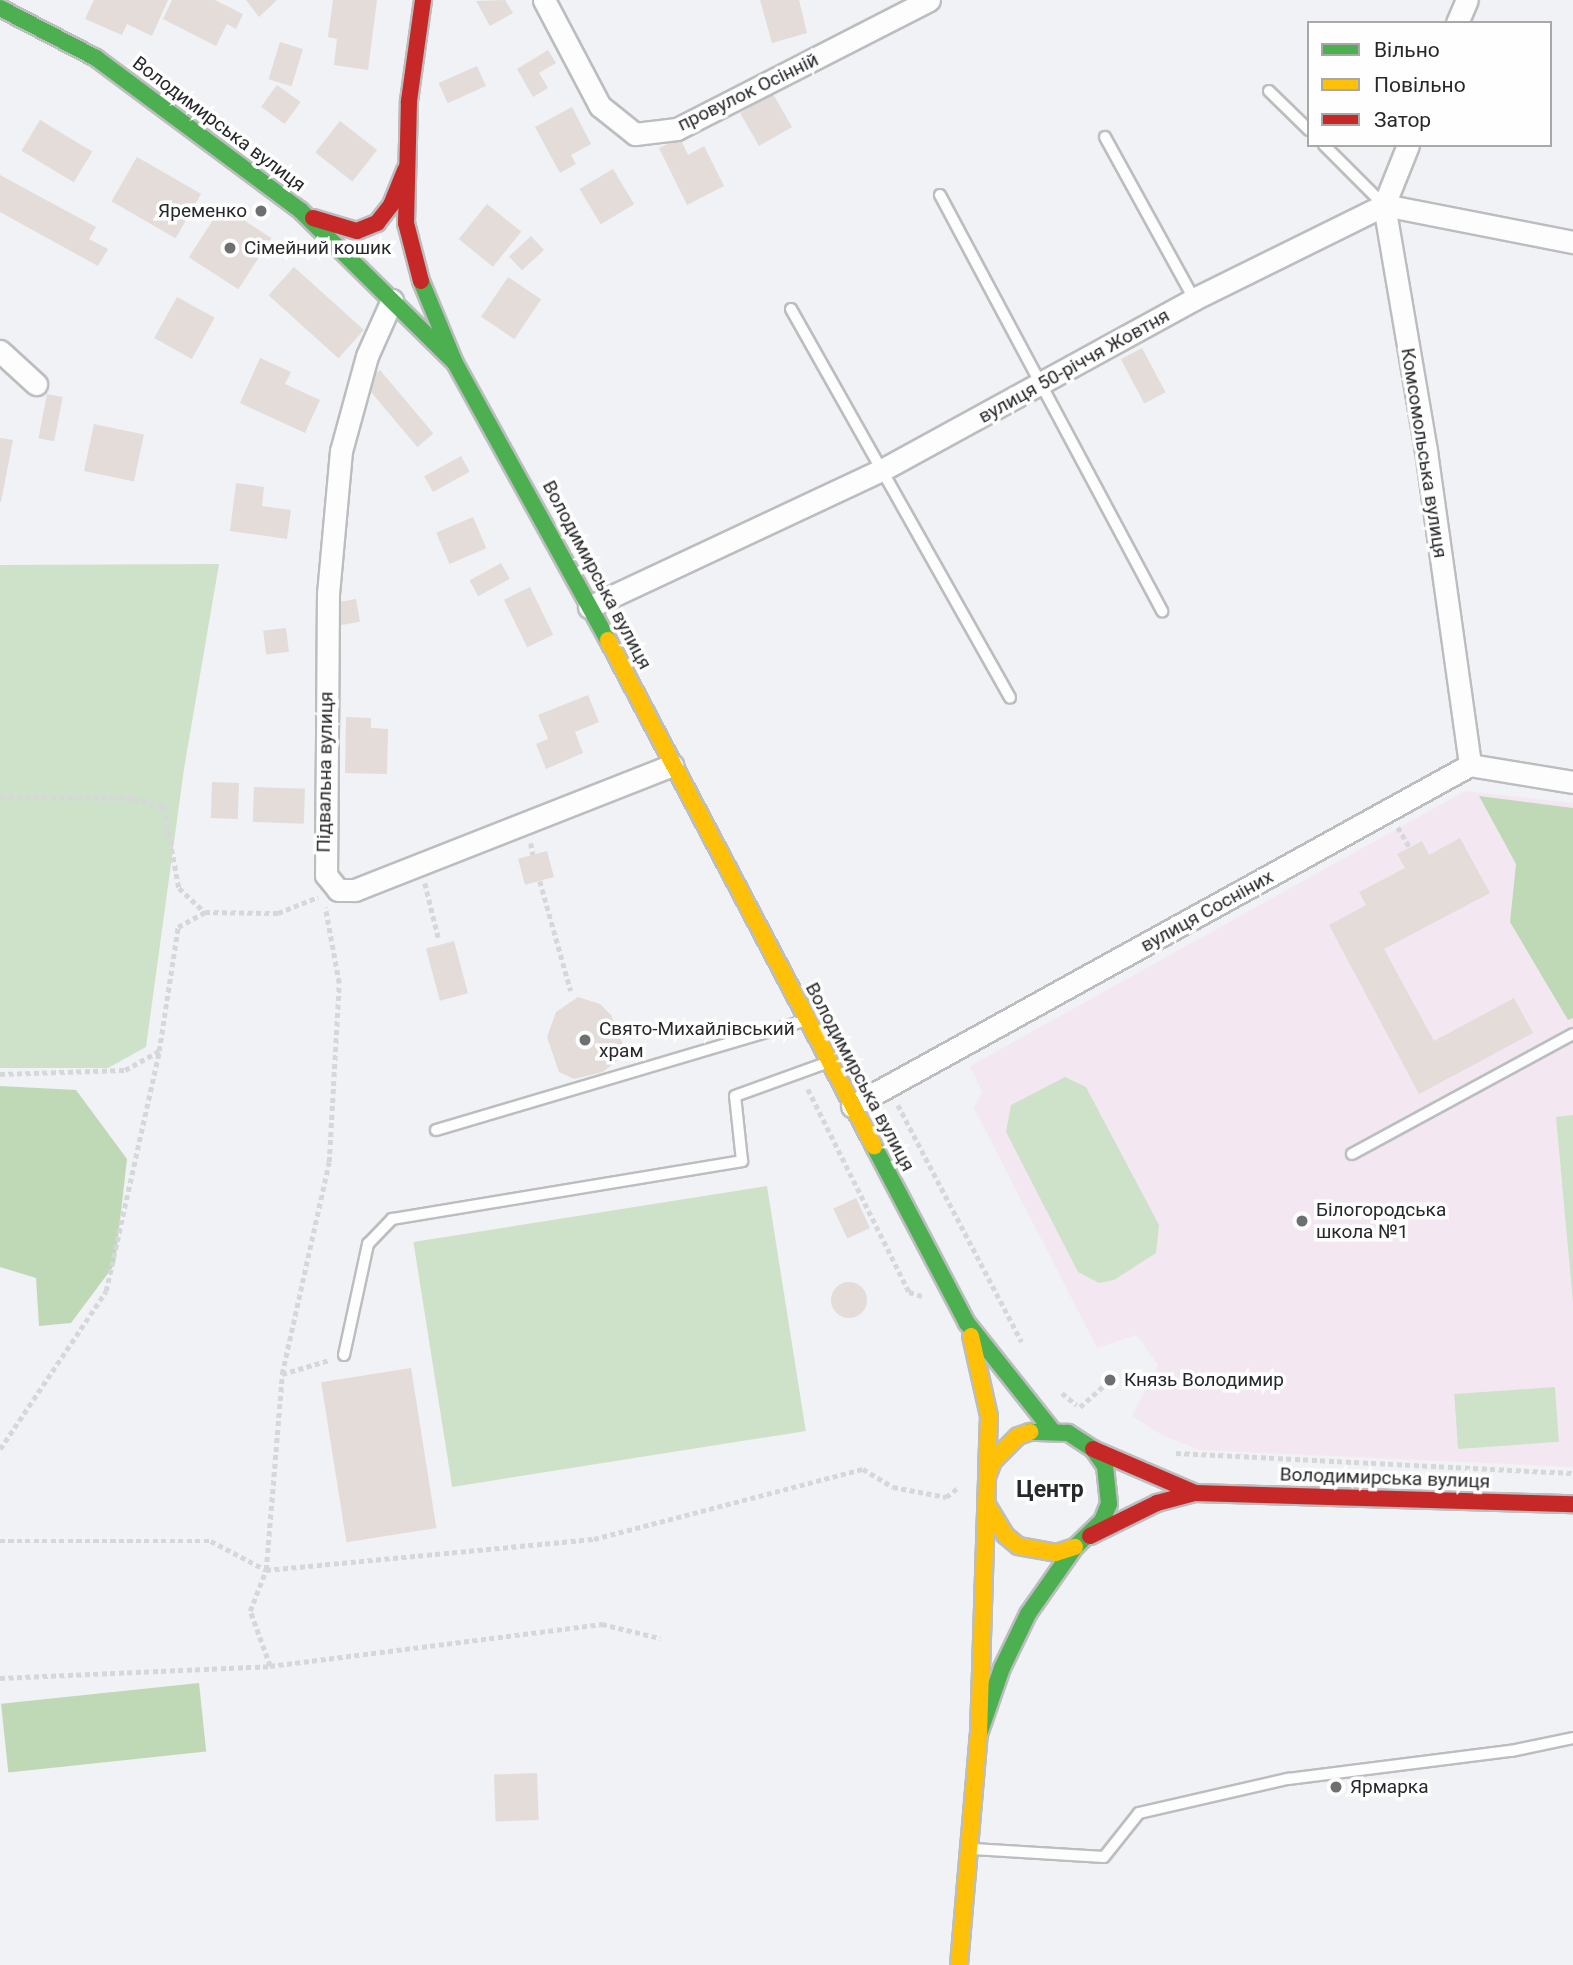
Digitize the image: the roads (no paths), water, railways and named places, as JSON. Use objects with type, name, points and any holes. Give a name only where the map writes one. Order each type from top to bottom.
[{"type":"main road","points":[[423,0],[405,170],[406,223],[423,289],[455,363]]},
{"type":"main road","name":"Володимирська вулиця","points":[[0,8],[96,58],[305,214],[455,363],[589,607],[967,1323],[1051,1429]]},
{"type":"main road","points":[[305,214],[357,231],[377,223],[391,205],[405,170]]},
{"type":"main road","name":"Володимирська вулиця","points":[[967,1323],[989,1416],[987,1477]]},
{"type":"main road","points":[[959,1965],[967,1848],[979,1734],[987,1477],[1003,1447],[1034,1430],[1051,1429],[1068,1433],[1093,1449],[1195,1493]]},
{"type":"main road","points":[[1090,1536],[1102,1521],[1110,1495],[1105,1466],[1093,1449]]},
{"type":"main road","points":[[979,1734],[1002,1668],[1028,1614],[1075,1547],[1090,1536],[1157,1503],[1195,1493]]},
{"type":"main road","name":"Володимирська вулиця","points":[[1195,1493],[1573,1504]]},
{"type":"main road","points":[[986,1503],[1005,1535],[1018,1546],[1056,1553],[1075,1547]]},
{"type":"street","name":"провулок Осінній","points":[[544,0],[600,106],[635,134],[677,129],[929,0]]},
{"type":"street","points":[[1458,21],[1466,0]]},
{"type":"street","points":[[1407,147],[1384,205],[1573,242]]},
{"type":"street","name":"вулиця 50-річчя Жовтня","points":[[589,607],[882,470],[1039,387],[1194,299],[1384,205]]},
{"type":"street","name":"Комсомольська вулиця","points":[[1384,205],[1426,451],[1470,765]]},
{"type":"street","name":"Підвальна вулиця","points":[[392,300],[367,356],[341,451],[328,593],[323,849],[326,875],[338,890],[355,890],[672,765]]},
{"type":"street","points":[[0,351],[36,384]]},
{"type":"street","points":[[1470,765],[1573,782]]},
{"type":"street","name":"вулиця Сосніних","points":[[852,1106],[1470,765]]},
{"type":"lane","points":[[1269,91],[1307,128]]},
{"type":"lane","points":[[1105,137],[1194,299]]},
{"type":"lane","points":[[1326,147],[1384,205]]},
{"type":"lane","points":[[940,195],[1039,387],[1162,611]]},
{"type":"lane","points":[[791,309],[1010,696]]},
{"type":"lane","points":[[436,1130],[806,1020]]},
{"type":"lane","points":[[1352,1154],[1573,1034]]},
{"type":"lane","points":[[344,1355],[368,1244],[392,1219],[742,1161],[735,1096],[829,1062]]},
{"type":"lane","points":[[967,1848],[1104,1857],[1139,1813],[1288,1779],[1511,1751],[1573,1738]]},
{"type":"place","name":"Яременко","points":[[261,211]]},
{"type":"place","name":"Сімейний кошик","points":[[230,248]]},
{"type":"place","name":"Свято-Михайлівський храм","points":[[585,1040]]},
{"type":"place","name":"Білогородська школа №1","points":[[1302,1221]]},
{"type":"place","name":"Князь Володимир","points":[[1110,1380]]},
{"type":"place","name":"Ярмарка","points":[[1336,1787]]},
{"type":"district","name":"Центр","points":[[1050,1490]]}]
